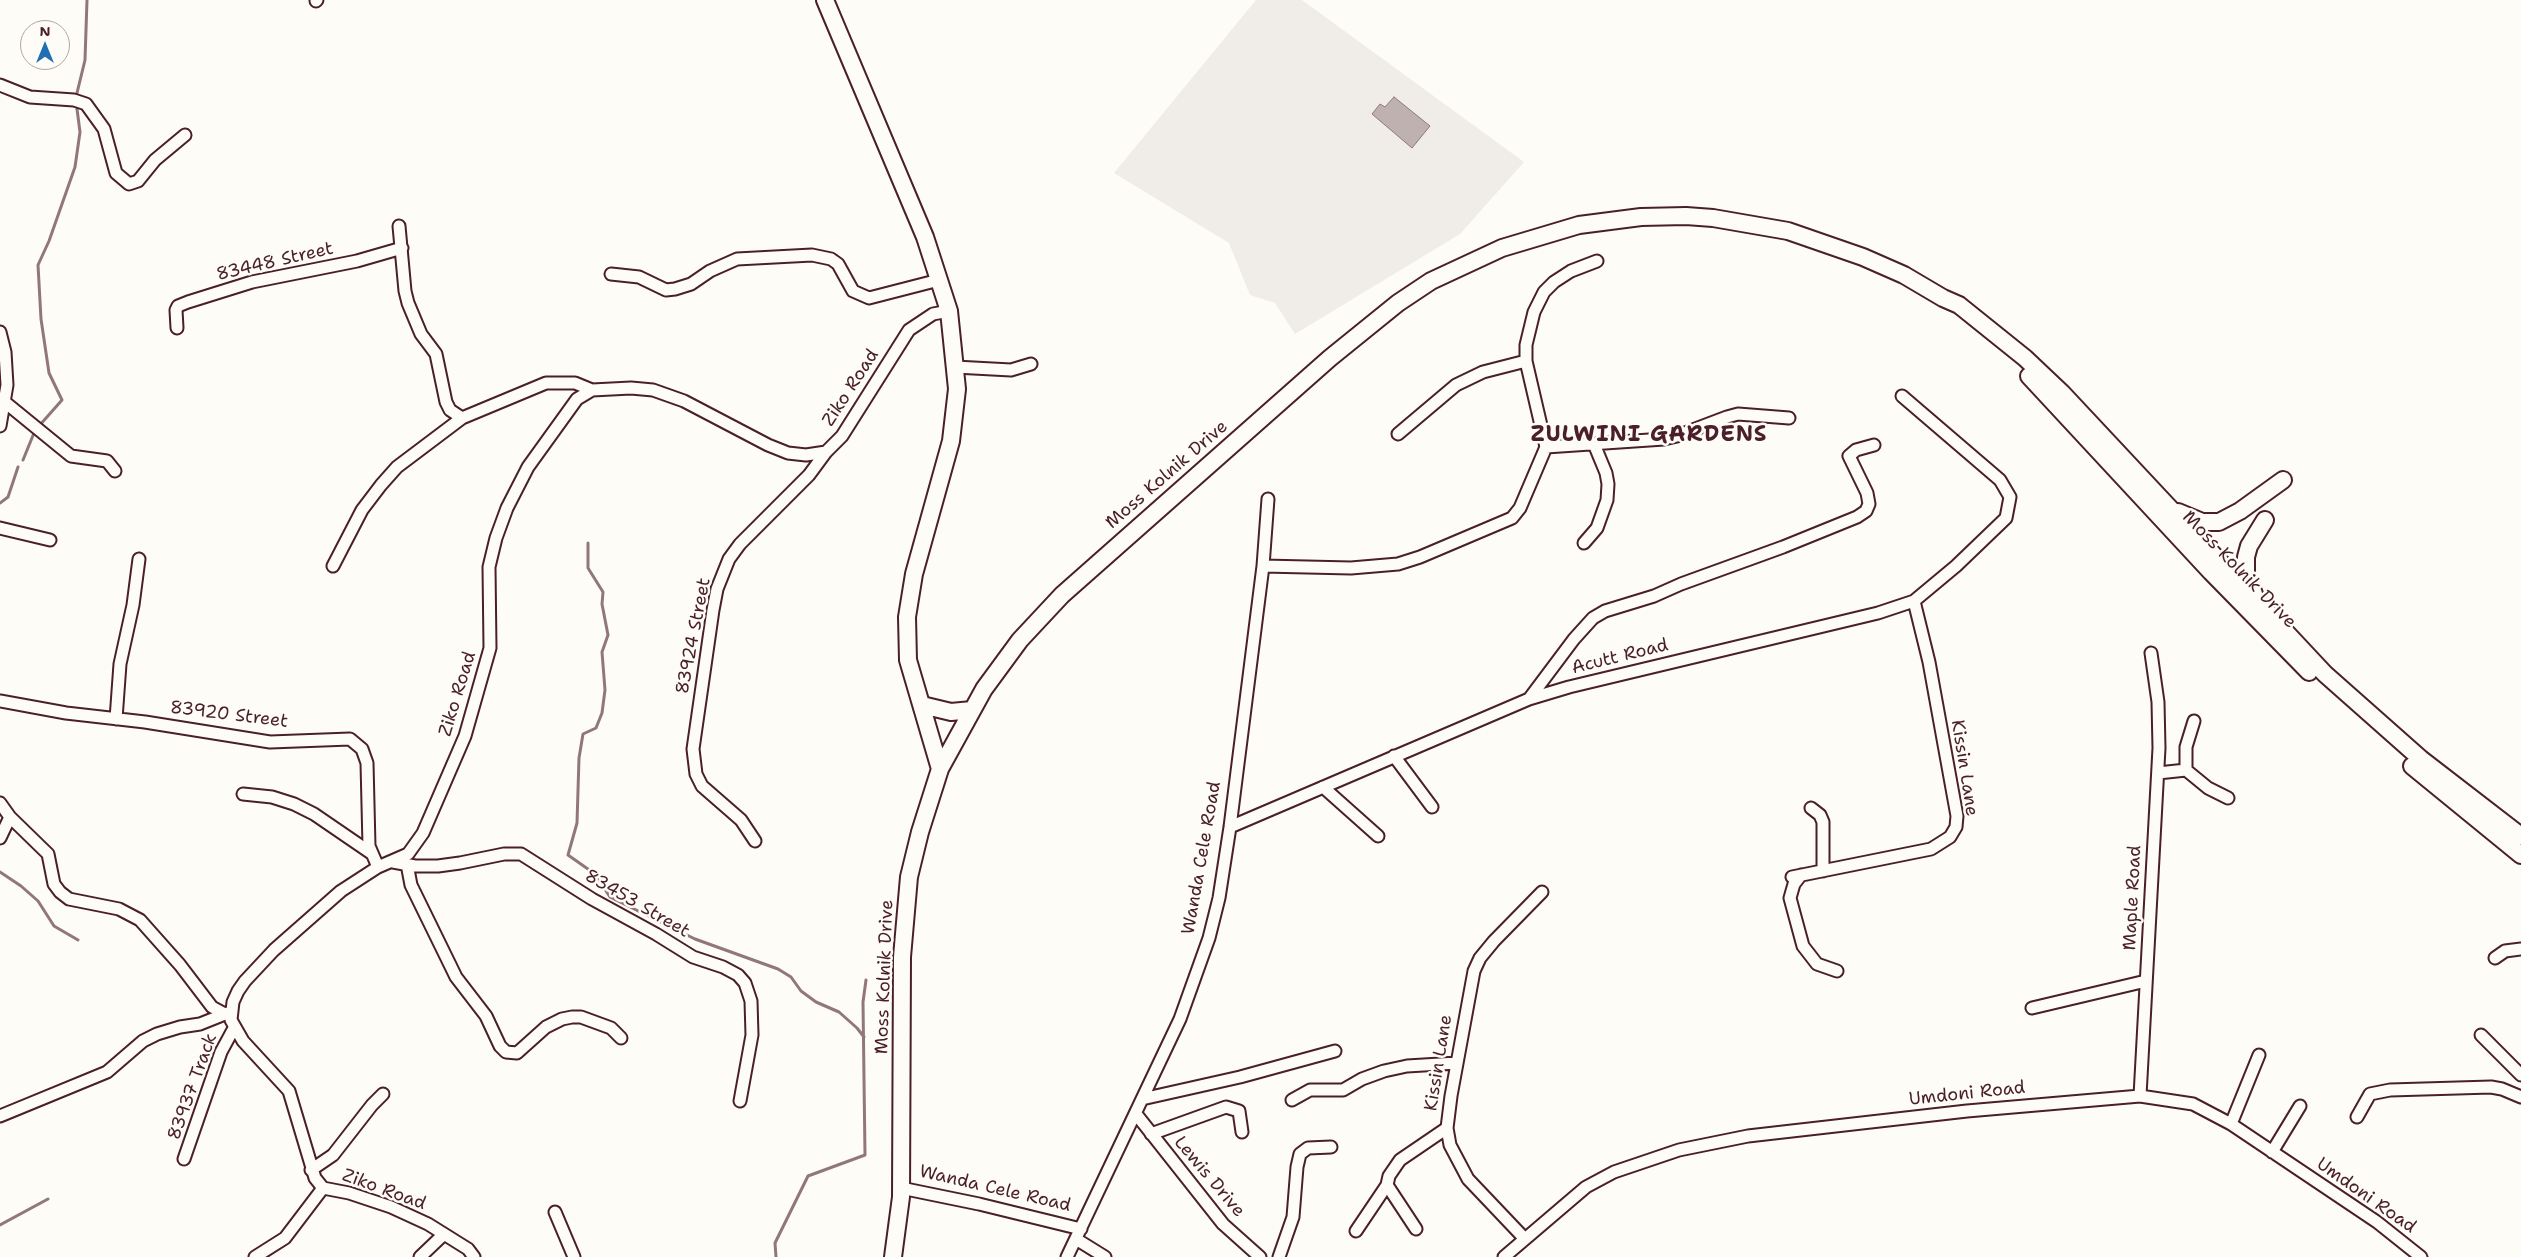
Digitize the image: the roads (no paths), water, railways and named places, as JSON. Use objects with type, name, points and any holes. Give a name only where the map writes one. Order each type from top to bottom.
[{"type":"main road","points":[[825,0],[925,238],[949,311],[957,389],[951,441],[914,574],[907,617],[908,660],[940,769]]},
{"type":"main road","name":"Moss Kolnik Drive","points":[[893,1257],[901,1188],[902,956],[909,877],[920,832],[940,769],[984,689],[1020,640],[1062,595],[1330,358],[1398,303],[1431,281],[1502,248],[1579,225],[1641,217],[1713,218],[1788,231],[1822,242],[1904,275],[1943,298],[1959,305],[2025,358],[2062,393],[2325,674],[2421,759],[2521,836]]},
{"type":"main road","name":"Moss Kolnik Drive","points":[[1943,298],[1953,310],[2004,352],[2047,395],[2211,572],[2320,684],[2433,783],[2521,855]]},
{"type":"main road","points":[[2169,508],[2202,522],[2219,522],[2240,511],[2283,480]]},
{"type":"main road","points":[[2258,602],[2246,574],[2245,565],[2249,546],[2265,520]]},
{"type":"main road","points":[[922,704],[951,712],[972,710]]},
{"type":"street","points":[[0,85],[30,97],[74,100],[86,104],[104,129],[116,173],[129,184],[138,181],[155,160],[185,135]]},
{"type":"street","points":[[399,226],[405,291],[414,318],[436,354],[446,402],[450,410],[462,418]]},
{"type":"street","name":"83448 Street","points":[[177,328],[176,310],[178,306],[188,302],[252,282],[357,261],[402,248]]},
{"type":"street","points":[[611,274],[639,277],[666,290],[691,284],[710,271],[737,259],[765,256],[824,257],[838,264],[853,291],[869,298],[920,287],[939,280]]},
{"type":"street","points":[[1263,566],[1352,568],[1398,564],[1420,557],[1512,518],[1520,508],[1546,447],[1526,361],[1526,345],[1530,326],[1544,292],[1571,271],[1597,261]]},
{"type":"street","name":"Ziko Road","points":[[474,1257],[468,1249],[428,1224],[391,1207],[349,1193],[323,1188],[311,1170],[288,1091],[243,1041],[234,1028],[228,1013],[233,1002],[244,981],[274,950],[340,891],[378,867],[408,854],[424,833],[465,736],[490,648],[489,567],[496,538],[507,508],[528,467],[577,399],[592,390],[631,388],[653,390],[684,401],[768,445],[788,453],[806,455],[826,452],[842,436],[910,330],[933,314],[949,311]]},
{"type":"street","points":[[0,332],[5,352],[6,403],[0,426]]},
{"type":"street","points":[[1398,434],[1456,385],[1483,372],[1526,361]]},
{"type":"street","points":[[956,367],[1010,370],[1031,364]]},
{"type":"street","points":[[332,566],[362,510],[381,485],[397,467],[462,418],[546,382],[575,382],[592,390]]},
{"type":"street","name":"Acutt Road","points":[[1230,827],[1529,698],[1878,613],[1914,601],[1956,566],[2006,518],[2010,497],[2000,480],[1902,396]]},
{"type":"street","points":[[6,403],[71,456],[107,461],[115,471]]},
{"type":"street","points":[[1546,447],[1677,436],[1727,416],[1738,414],[1789,418]]},
{"type":"street","points":[[1584,543],[1597,528],[1607,500],[1607,478],[1594,444]]},
{"type":"street","points":[[1529,698],[1585,626],[1605,611],[1654,596],[1680,584],[1782,547],[1857,517],[1866,511],[1869,504],[1867,493],[1849,456],[1856,450],[1874,444]]},
{"type":"street","name":"83924 Street","points":[[755,841],[741,820],[702,786],[696,774],[693,749],[713,610],[717,589],[729,559],[740,544],[809,474],[826,452]]},
{"type":"street","name":"Wanda Cele Road","points":[[1067,1257],[1180,1019],[1209,938],[1219,898],[1230,827],[1263,566],[1268,499]]},
{"type":"street","points":[[0,528],[50,540]]},
{"type":"street","points":[[116,719],[120,664],[133,605],[139,559]]},
{"type":"street","name":"Kissin Lane","points":[[1837,971],[1817,964],[1803,946],[1790,898],[1797,876],[1931,849],[1950,837],[1956,827],[1957,816],[1936,701],[1914,601]]},
{"type":"street","name":"Maple Road","points":[[2140,1096],[2158,773],[2158,702],[2152,653]]},
{"type":"street","name":"83920 Street","points":[[0,701],[66,713],[270,742],[350,739],[357,743],[367,763],[371,853],[378,867]]},
{"type":"street","points":[[2186,770],[2186,747],[2194,720]]},
{"type":"street","points":[[1394,756],[1432,807]]},
{"type":"street","points":[[2158,773],[2186,770],[2208,788],[2228,798]]},
{"type":"street","points":[[1323,787],[1378,836]]},
{"type":"street","points":[[242,794],[272,797],[294,804],[314,814],[371,853]]},
{"type":"street","points":[[0,804],[10,817],[48,854],[54,884],[60,892],[69,899],[119,910],[140,920],[180,965],[208,1003],[218,1012],[228,1013]]},
{"type":"street","points":[[1811,808],[1820,815],[1824,822],[1823,871]]},
{"type":"street","points":[[0,838],[10,817]]},
{"type":"street","name":"83453 Street","points":[[393,862],[438,866],[460,864],[504,854],[521,854],[592,899],[656,934],[686,953],[738,975],[745,983],[751,1001],[752,1035],[740,1101]]},
{"type":"street","points":[[407,864],[411,885],[456,977],[486,1016],[500,1046],[506,1052],[517,1053],[546,1027],[562,1019],[572,1017],[582,1017],[611,1028],[621,1038]]},
{"type":"street","name":"Kissin Lane","points":[[1525,1239],[1468,1179],[1450,1145],[1447,1128],[1470,984],[1480,958],[1514,918],[1542,892]]},
{"type":"street","points":[[2495,958],[2505,951],[2521,949]]},
{"type":"street","points":[[2032,1008],[2146,981]]},
{"type":"street","points":[[0,1116],[107,1072],[142,1041],[156,1034],[180,1027],[200,1024],[228,1013]]},
{"type":"street","name":"83937 Track","points":[[184,1158],[221,1052],[234,1028]]},
{"type":"street","points":[[2481,1035],[2521,1075]]},
{"type":"street","points":[[1142,1099],[1231,1080],[1335,1051]]},
{"type":"street","points":[[2231,1124],[2259,1055]]},
{"type":"street","points":[[1292,1100],[1310,1090],[1343,1090],[1362,1079],[1384,1071],[1407,1066],[1457,1063]]},
{"type":"street","points":[[2357,1117],[2370,1094],[2390,1090],[2502,1088],[2521,1097]]},
{"type":"street","points":[[311,1170],[333,1155],[372,1105],[383,1094]]},
{"type":"street","name":"Umdoni Road","points":[[1504,1257],[1586,1187],[1614,1172],[1679,1150],[1748,1136],[1947,1113],[2140,1096],[2193,1104],[2231,1124],[2377,1222],[2421,1257]]},
{"type":"street","points":[[2272,1152],[2300,1106]]},
{"type":"street","points":[[1151,1134],[1226,1107],[1239,1111],[1242,1132]]},
{"type":"street","name":"Lewis Drive","points":[[1136,1114],[1223,1224],[1260,1257]]},
{"type":"street","points":[[1356,1232],[1388,1185],[1392,1169],[1400,1160],[1447,1128]]},
{"type":"street","points":[[1279,1257],[1293,1217],[1296,1167],[1300,1154],[1308,1148],[1331,1147]]},
{"type":"street","points":[[1388,1185],[1416,1229]]},
{"type":"street","points":[[256,1257],[286,1238],[323,1188]]},
{"type":"street","name":"Wanda Cele Road","points":[[901,1188],[979,1204],[1078,1234]]},
{"type":"street","points":[[555,1212],[574,1257]]},
{"type":"street","points":[[1078,1234],[1105,1257]]},
{"type":"street","points":[[420,1257],[443,1235]]},
{"type":"waterway","points":[[77,93],[85,60],[87,0]]},
{"type":"waterway","points":[[39,426],[62,400],[49,373],[41,319],[38,265],[49,241],[75,167],[80,132],[77,109]]},
{"type":"waterway","points":[[23,460],[34,433]]},
{"type":"waterway","points":[[0,503],[8,497],[18,467]]},
{"type":"waterway","points":[[588,543],[588,568],[603,592],[602,604],[608,635],[602,652],[605,690],[602,713],[596,728],[583,734],[579,758],[577,823],[568,855],[595,874],[610,897],[695,939],[778,969],[791,977],[801,991],[816,1002],[839,1012],[864,1037]]},
{"type":"waterway","points":[[0,872],[21,886],[38,901],[54,926],[78,940]]},
{"type":"waterway","points":[[776,1257],[775,1243],[808,1176],[865,1155],[863,1002],[866,980]]},
{"type":"waterway","points":[[0,1225],[48,1199]]},
{"type":"district","name":"ZULWINI GARDENS","points":[[1649,435]]}]
